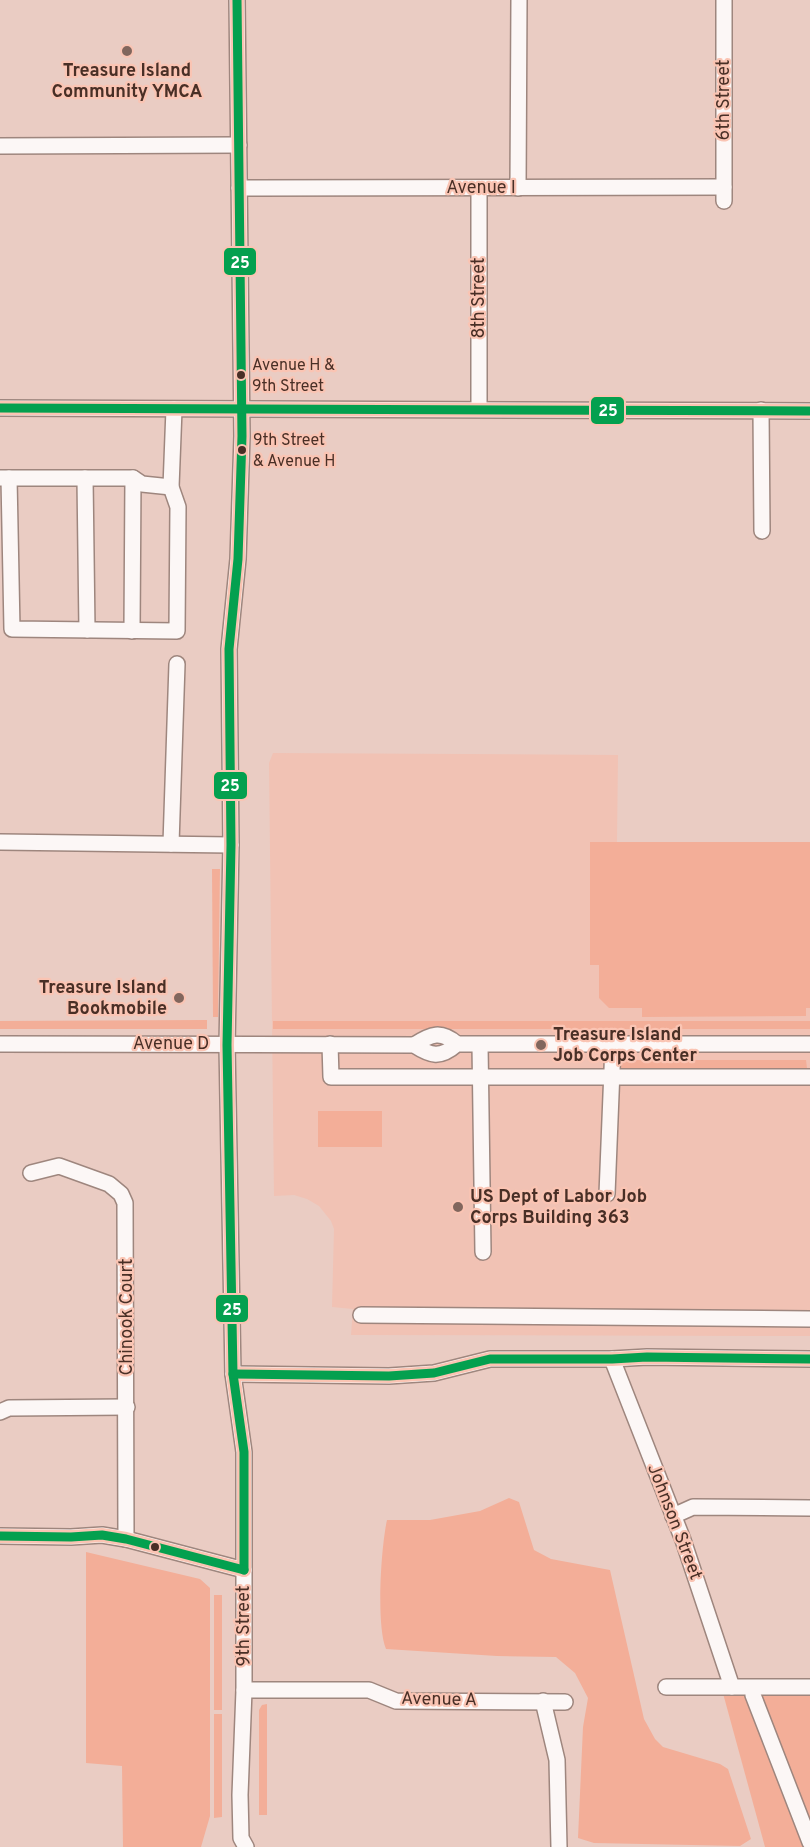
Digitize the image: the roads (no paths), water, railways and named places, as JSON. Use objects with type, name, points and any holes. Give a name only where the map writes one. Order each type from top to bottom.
[{"type":"street","name":"9th Street","points":[[237,0],[241,409],[238,559],[229,649],[231,845],[227,1045],[233,1374],[243,1452],[244,1690],[240,1796],[241,1838],[246,1847]]},
{"type":"street","points":[[518,188],[519,0]]},
{"type":"street","name":"6th Street","points":[[724,0],[724,194]]},
{"type":"street","points":[[0,146],[238,145]]},
{"type":"street","name":"Avenue I","points":[[239,188],[518,188],[724,194]]},
{"type":"street","name":"8th Street","points":[[479,188],[479,409]]},
{"type":"street","points":[[0,408],[810,411]]},
{"type":"street","points":[[171,487],[142,484],[133,478],[5,478],[12,629],[177,631],[178,507],[171,487],[174,409]]},
{"type":"street","points":[[761,410],[762,531]]},
{"type":"street","points":[[85,478],[87,630]]},
{"type":"street","points":[[132,631],[133,478]]},
{"type":"street","points":[[171,844],[177,664]]},
{"type":"street","points":[[0,842],[231,845]]},
{"type":"street","name":"Avenue D","points":[[0,1044],[414,1045],[429,1035],[448,1036],[457,1044],[810,1044]]},
{"type":"street","points":[[330,1044],[331,1077],[810,1077]]},
{"type":"street","points":[[480,1044],[483,1252]]},
{"type":"street","points":[[607,1194],[613,1044]]},
{"type":"street","name":"Chinook Court","points":[[31,1173],[59,1166],[109,1184],[116,1188],[125,1203],[126,1539]]},
{"type":"street","points":[[362,1315],[810,1319]]},
{"type":"street","points":[[233,1374],[389,1376],[435,1373],[490,1359],[647,1357],[810,1359]]},
{"type":"street","name":"Johnson Street","points":[[612,1359],[673,1516],[732,1687]]},
{"type":"street","points":[[0,1412],[9,1408],[127,1407]]},
{"type":"street","points":[[673,1516],[693,1507],[810,1508]]},
{"type":"street","points":[[0,1536],[102,1535],[126,1539],[244,1570]]},
{"type":"street","points":[[666,1687],[810,1687]]},
{"type":"street","name":"Avenue A","points":[[244,1690],[369,1690],[396,1701],[565,1702]]},
{"type":"street","points":[[753,1695],[810,1842]]},
{"type":"street","points":[[543,1701],[557,1760],[559,1847]]},
{"type":"place","name":"Treasure Island Community YMCA","points":[[127,51]]},
{"type":"place","name":"Avenue H & 9th Street","points":[[241,375]]},
{"type":"place","name":"9th Street & Avenue H","points":[[242,450]]},
{"type":"place","name":"Treasure Island Bookmobile","points":[[179,998]]},
{"type":"place","name":"Treasure Island Job Corps Center","points":[[541,1045]]},
{"type":"place","name":"US Dept of Labor Job Corps Building 363","points":[[458,1207]]}]
